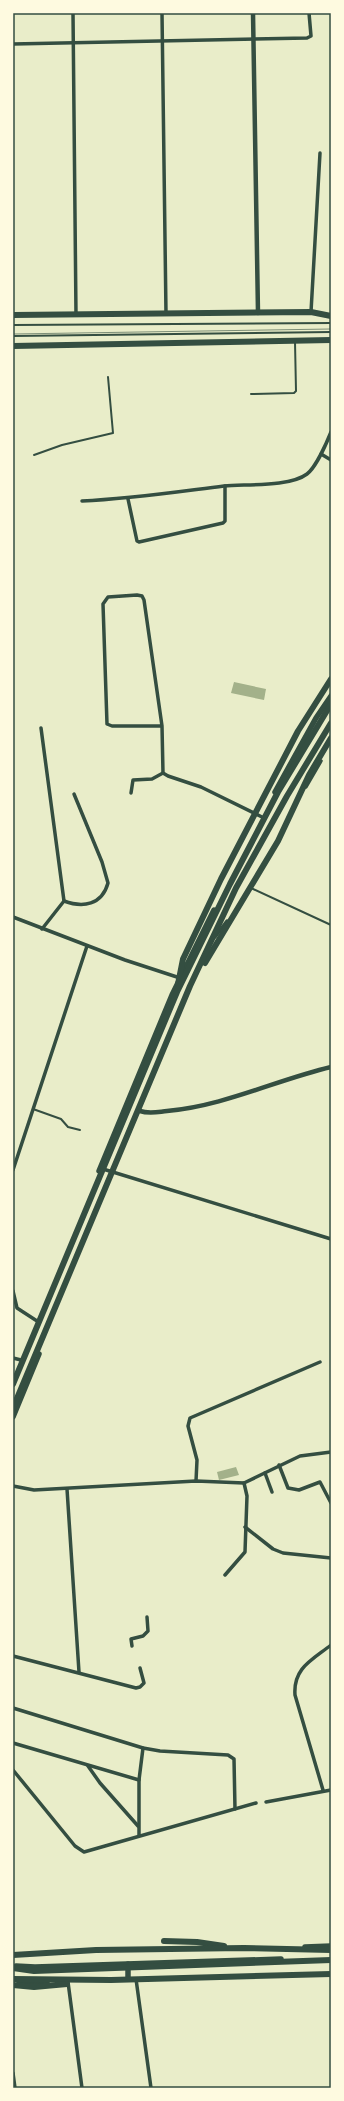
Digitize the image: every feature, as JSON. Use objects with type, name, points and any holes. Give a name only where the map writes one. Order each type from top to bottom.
[{"type":"highway","points":[[13,315],[311,312],[331,316]]},
{"type":"highway","points":[[13,346],[331,340]]},
{"type":"highway","points":[[177,992],[183,959],[247,826],[298,731],[331,679]]},
{"type":"highway","points":[[13,1384],[177,992],[230,884],[278,792],[331,704]]},
{"type":"highway","points":[[13,1408],[190,986],[236,888],[287,796],[331,724]]},
{"type":"highway","points":[[190,986],[278,841],[310,775],[331,738]]},
{"type":"highway","points":[[164,1941],[197,1942],[244,1948]]},
{"type":"highway","points":[[13,1955],[96,1950],[244,1948],[331,1950]]},
{"type":"highway","points":[[13,1967],[34,1971],[331,1959]]},
{"type":"highway","points":[[13,1980],[110,1980],[331,1973]]},
{"type":"highway","points":[[13,1985],[34,1987],[110,1980]]},
{"type":"main road","points":[[13,1378],[180,978],[262,817],[316,718],[331,696]]},
{"type":"main road","points":[[13,1417],[114,1172],[212,941],[273,823],[331,724]]},
{"type":"main road","points":[[13,1955],[331,1946]]},
{"type":"main road","points":[[13,1967],[331,1959]]},
{"type":"main road","points":[[128,1963],[128,1978]]},
{"type":"main road","points":[[13,1980],[34,1983],[68,1980],[331,1973]]},
{"type":"street","points":[[73,13],[76,315]]},
{"type":"street","points":[[162,13],[166,314]]},
{"type":"street","points":[[253,13],[258,313]]},
{"type":"street","points":[[13,44],[307,38],[311,36],[308,13]]},
{"type":"street","points":[[311,312],[320,153]]},
{"type":"street","points":[[82,501],[128,499],[225,486],[286,482],[308,474],[321,454],[331,432]]},
{"type":"street","points":[[321,454],[331,460]]},
{"type":"street","points":[[128,499],[137,541],[139,542],[223,523],[225,521],[225,486]]},
{"type":"street","points":[[162,726],[112,726],[107,724],[103,604],[108,597],[137,595],[142,596],[144,600],[162,726],[163,772]]},
{"type":"street","points":[[41,728],[64,901],[42,929]]},
{"type":"street","points":[[212,941],[251,888],[331,743]]},
{"type":"street","points":[[163,772],[168,776],[201,787],[262,817]]},
{"type":"street","points":[[131,793],[133,780],[152,779],[163,772]]},
{"type":"street","points":[[64,901],[74,905],[94,903],[101,898],[108,883],[102,862],[74,794]]},
{"type":"street","points":[[13,916],[87,946],[180,978]]},
{"type":"street","points":[[13,1170],[17,1153],[87,946]]},
{"type":"street","points":[[140,1111],[147,1113],[186,1109],[215,1103],[331,1067]]},
{"type":"street","points":[[13,1151],[17,1153]]},
{"type":"street","points":[[100,1168],[331,1239]]},
{"type":"street","points":[[13,1291],[17,1308],[37,1321]]},
{"type":"street","points":[[13,1358],[20,1360]]},
{"type":"street","points":[[196,1481],[197,1460],[188,1422],[194,1416],[320,1362]]},
{"type":"street","points":[[13,1486],[30,1490],[196,1481],[244,1483],[278,1465],[300,1456],[331,1452]]},
{"type":"street","points":[[278,1465],[288,1488],[299,1490],[320,1482],[331,1503]]},
{"type":"street","points":[[265,1473],[272,1492]]},
{"type":"street","points":[[225,1575],[244,1554],[247,1496],[244,1483]]},
{"type":"street","points":[[67,1489],[79,1672]]},
{"type":"street","points":[[245,1527],[273,1549],[283,1553],[331,1558]]},
{"type":"street","points":[[132,1646],[132,1639],[143,1636],[148,1631],[147,1617]]},
{"type":"street","points":[[323,1790],[295,1695],[294,1685],[295,1677],[302,1668],[331,1645]]},
{"type":"street","points":[[13,1656],[138,1688],[144,1680],[140,1668]]},
{"type":"street","points":[[13,1708],[160,1752],[228,1755],[234,1759],[235,1809]]},
{"type":"street","points":[[13,1742],[88,1766],[139,1780]]},
{"type":"street","points":[[139,1836],[139,1780],[143,1748]]},
{"type":"street","points":[[88,1766],[100,1783],[138,1826]]},
{"type":"street","points":[[13,1770],[75,1846],[84,1852],[256,1803]]},
{"type":"street","points":[[266,1802],[323,1790],[331,1790]]},
{"type":"street","points":[[136,1978],[151,2088]]},
{"type":"street","points":[[68,1980],[82,2088]]},
{"type":"street","points":[[13,2073],[15,2088]]},
{"type":"lane","points":[[13,326],[331,323]]},
{"type":"lane","points":[[13,336],[331,332]]},
{"type":"lane","points":[[251,394],[294,393],[296,391],[295,341]]},
{"type":"lane","points":[[34,455],[62,445],[113,433],[108,377]]},
{"type":"lane","points":[[251,888],[331,925]]},
{"type":"lane","points":[[33,1109],[61,1119],[68,1127],[80,1130]]},
{"type":"shaded area","points":[[234,682],[266,689],[264,700],[231,693]]},
{"type":"shaded area","points":[[236,1467],[239,1475],[219,1480],[217,1472]]},
{"type":"tram line","points":[[13,334],[331,329]]}]
